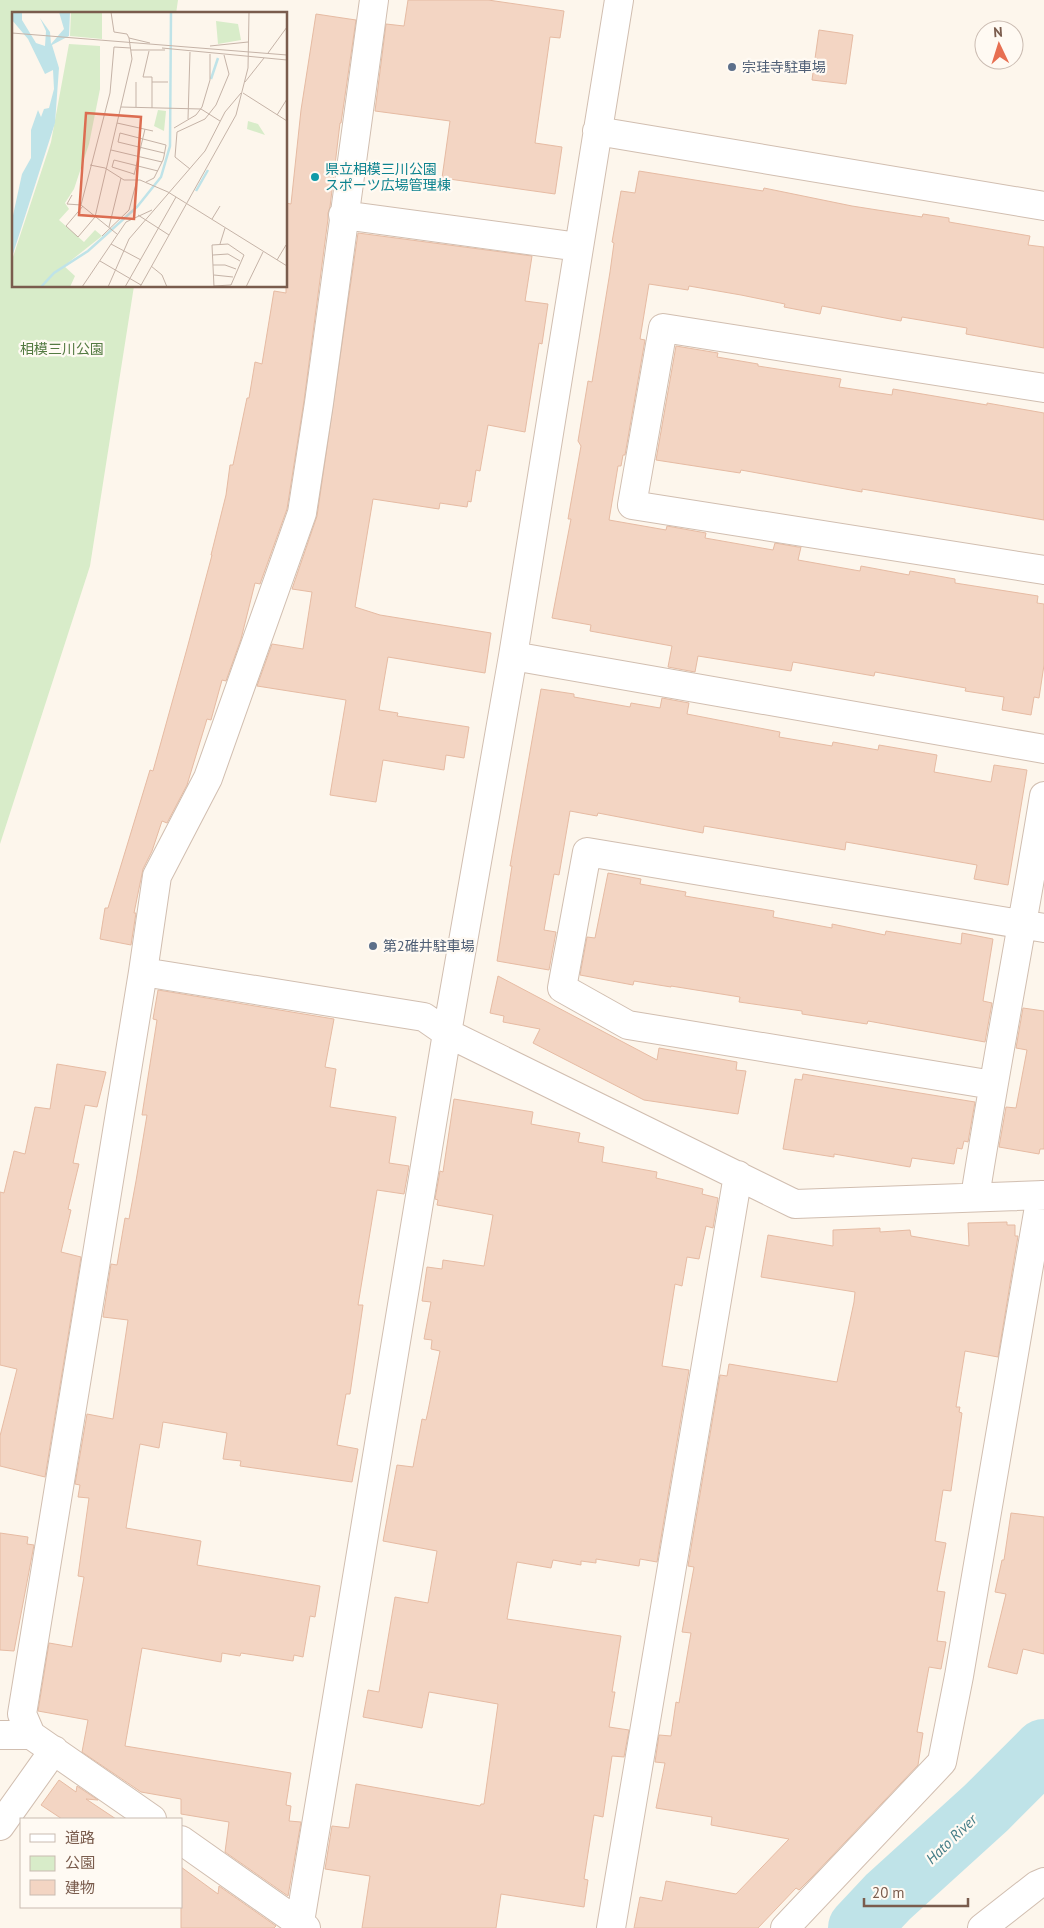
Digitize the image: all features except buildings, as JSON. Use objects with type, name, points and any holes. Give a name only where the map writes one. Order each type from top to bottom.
[{"type":"street","points":[[31,1735],[22,1714],[144,972],[157,876],[208,778],[302,513],[319,403],[343,215],[374,0]]},
{"type":"street","points":[[182,1841],[302,1926],[448,1032],[513,656],[619,0]]},
{"type":"street","points":[[598,132],[1044,206]]},
{"type":"street","points":[[343,215],[578,247]]},
{"type":"street","points":[[1044,388],[663,328],[632,505],[1044,570]]},
{"type":"street","points":[[513,656],[1044,749]]},
{"type":"street","points":[[975,1197],[993,1085],[1034,927],[1044,796]]},
{"type":"street","points":[[993,1085],[628,1024],[562,988],[587,852],[1034,927]]},
{"type":"street","points":[[144,972],[424,1017],[448,1032],[738,1174],[795,1204],[1043,1195],[959,1676],[942,1762],[785,1928]]},
{"type":"street","points":[[611,1928],[738,1174]]},
{"type":"street","points":[[0,1735],[31,1735],[151,1818]]},
{"type":"street","points":[[0,1826],[54,1750]]},
{"type":"street","points":[[982,1928],[1044,1882]]},
{"type":"green space","name":"相模三川公園","points":[[0,0],[178,0],[176,12],[12,12],[12,288],[134,288],[90,566],[0,844]]},
{"type":"waterway","name":"Hato River","points":[[859,1928],[888,1897],[986,1808],[1044,1750]]},
{"type":"place","name":"宗珪寺駐車場","points":[[732,67]]},
{"type":"place","name":"県立相模三川公園 スポーツ広場管理棟","points":[[315,177]]},
{"type":"place","name":"第2碓井駐車場","points":[[373,946]]}]
